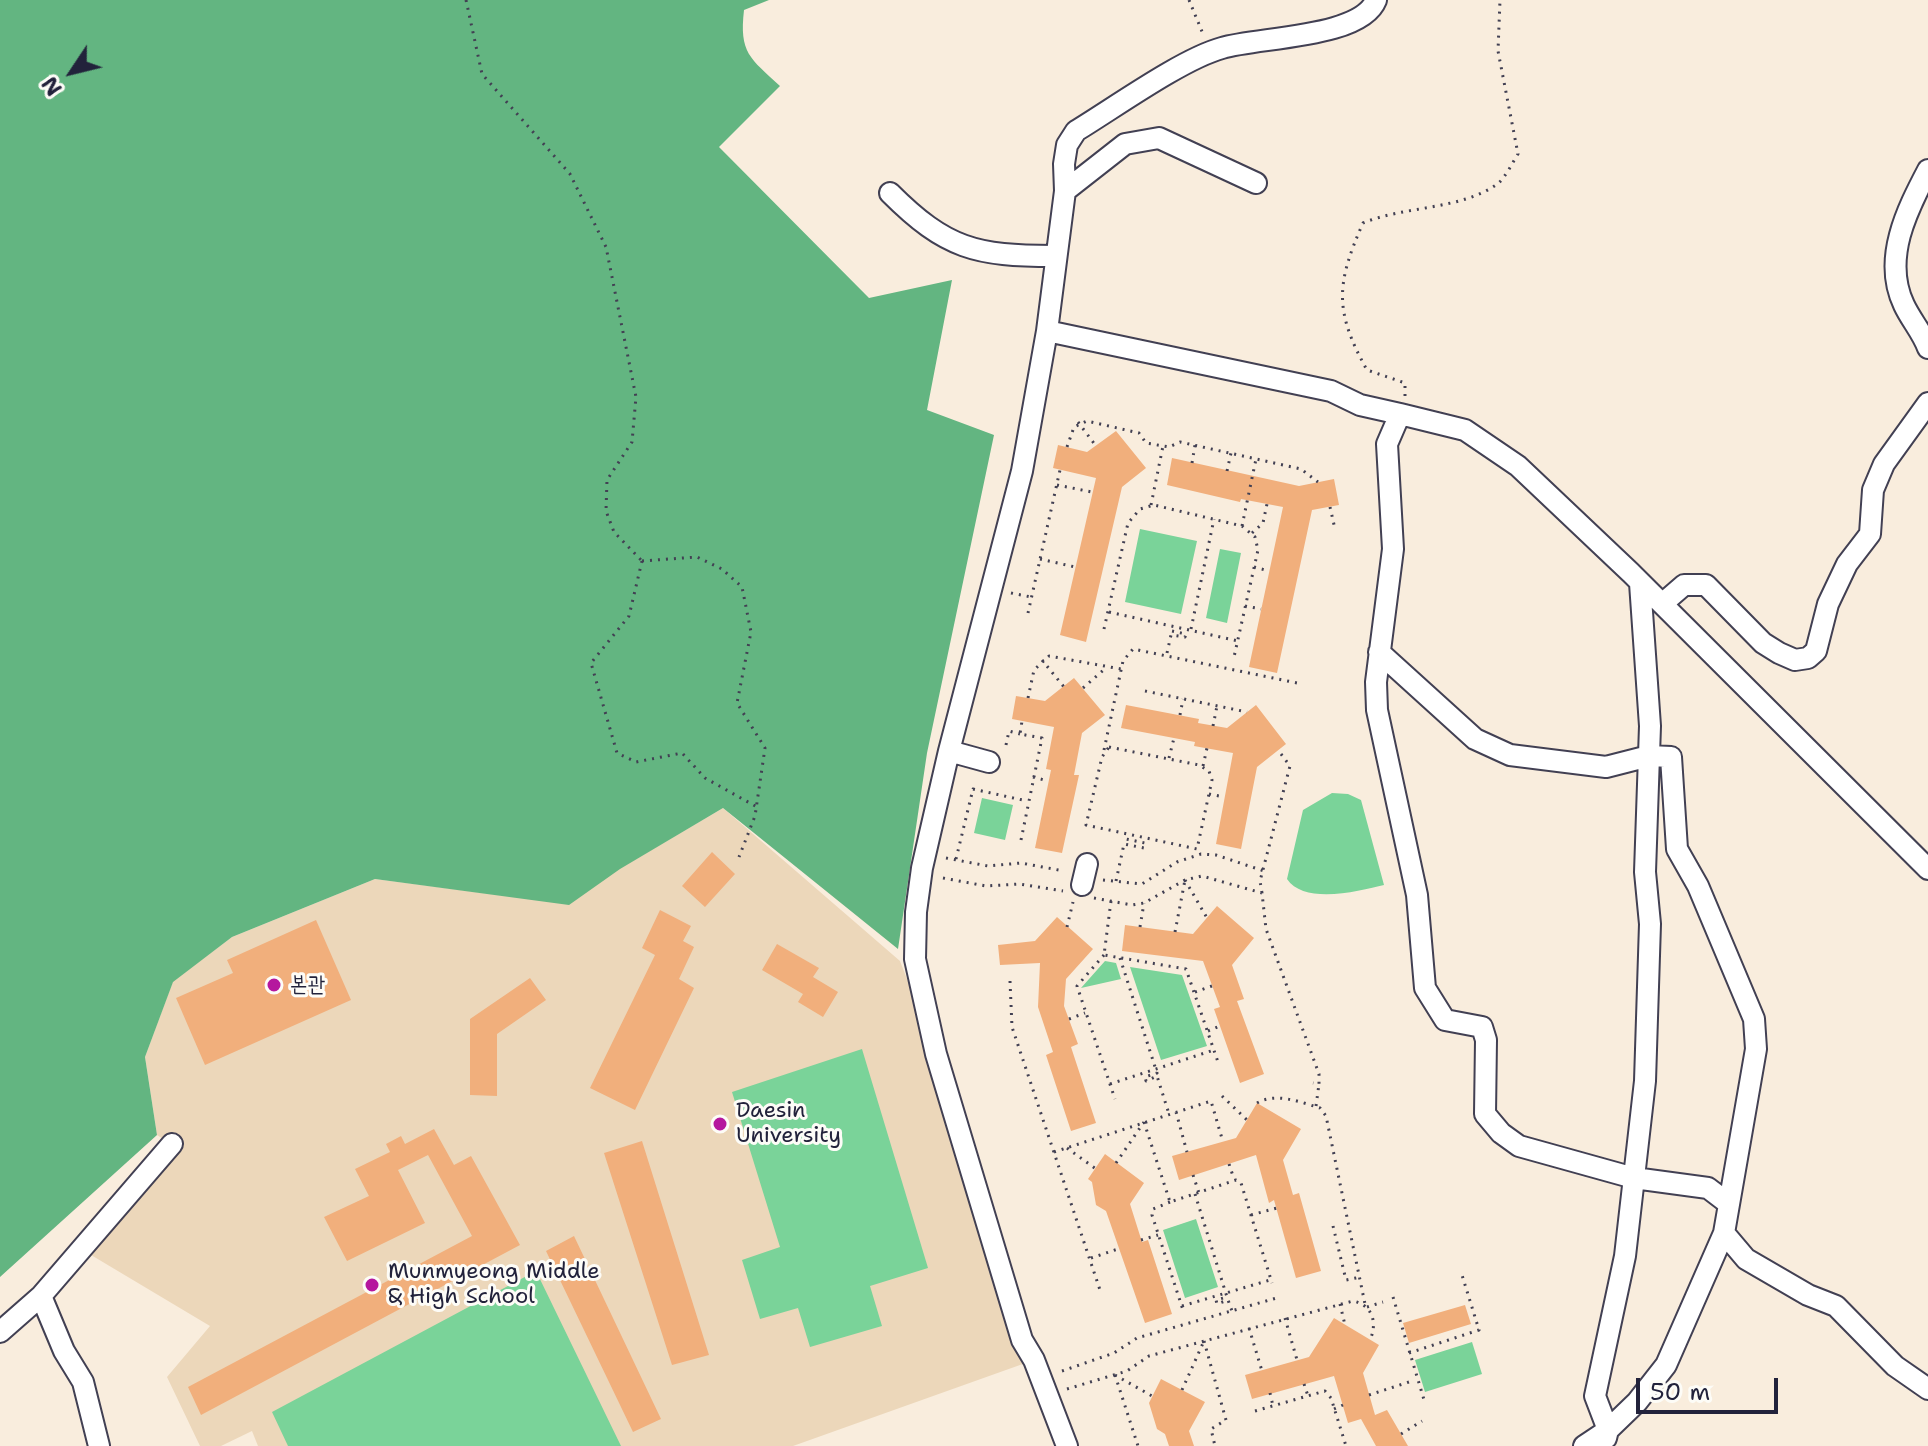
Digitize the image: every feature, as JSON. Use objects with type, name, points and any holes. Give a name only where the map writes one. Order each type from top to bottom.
[{"type":"street","points":[[1067,1446],[1022,1340],[936,1054],[915,959],[922,868],[1022,471],[1047,331],[1054,256],[1065,191],[1067,145],[1076,131],[1210,53],[1349,24],[1372,11],[1376,0]]},
{"type":"street","points":[[1065,191],[1125,144],[1159,138],[1256,183]]},
{"type":"street","points":[[1928,170],[1897,234],[1897,262],[1902,302],[1928,348]]},
{"type":"street","points":[[890,193],[926,228],[959,245],[991,254],[1054,256]]},
{"type":"street","points":[[1047,331],[1331,391],[1360,405],[1465,430],[1518,466],[1662,604],[1928,869]]},
{"type":"street","points":[[1662,604],[1684,585],[1706,585],[1763,643],[1795,660],[1808,658],[1816,651],[1828,604],[1847,564],[1870,534],[1873,490],[1884,464],[1928,403]]},
{"type":"street","points":[[1403,415],[1387,444],[1393,549],[1379,652],[1377,710],[1417,895],[1425,988],[1445,1020],[1482,1027],[1486,1040],[1485,1114],[1501,1133],[1519,1146],[1634,1178],[1708,1188],[1729,1204]]},
{"type":"street","points":[[1606,1438],[1595,1396],[1625,1256],[1645,1081],[1650,924],[1645,872],[1649,756],[1640,583]]},
{"type":"street","points":[[1379,652],[1475,739],[1510,755],[1606,767],[1649,756],[1671,757],[1677,849],[1698,886],[1754,1019],[1756,1049],[1724,1233],[1666,1365],[1606,1438],[1584,1446]]},
{"type":"street","points":[[949,751],[989,762]]},
{"type":"street","points":[[1084,891],[1087,864]]},
{"type":"street","points":[[0,1332],[41,1296],[172,1144]]},
{"type":"street","points":[[1724,1233],[1746,1259],[1808,1295],[1836,1306],[1895,1366],[1928,1389]]},
{"type":"street","points":[[41,1296],[64,1351],[83,1382],[99,1446]]},
{"type":"street","points":[[1044,1387],[1065,1380]]},
{"type":"path","points":[[466,0],[482,74],[570,174],[606,247],[636,397],[632,442],[607,480],[606,511],[614,532],[642,561]]},
{"type":"path","points":[[1189,0],[1210,53]]},
{"type":"path","points":[[1403,415],[1405,383],[1367,370],[1348,337],[1342,307],[1345,264],[1363,223],[1387,213],[1457,200],[1498,184],[1518,154],[1498,51],[1500,0]]},
{"type":"path","points":[[1078,422],[1087,421],[1139,433],[1146,443],[1163,446],[1180,442],[1301,469],[1318,482]]},
{"type":"path","points":[[1078,422],[1096,446]]},
{"type":"path","points":[[1067,447],[1078,422]]},
{"type":"path","points":[[1192,463],[1195,445]]},
{"type":"path","points":[[1151,505],[1163,446]]},
{"type":"path","points":[[1227,471],[1231,453]]},
{"type":"path","points":[[1242,526],[1256,459]]},
{"type":"path","points":[[1028,613],[1060,470]]},
{"type":"path","points":[[1057,485],[1092,492]]},
{"type":"path","points":[[1252,533],[1263,523],[1267,504]]},
{"type":"path","points":[[1104,629],[1128,523],[1137,511],[1151,505],[1242,526],[1252,533],[1258,546],[1234,657]]},
{"type":"path","points":[[1330,507],[1335,529]]},
{"type":"path","points":[[1190,630],[1214,519]]},
{"type":"path","points":[[642,561],[697,557],[722,569],[742,587],[751,632],[737,703],[765,748],[757,807],[739,857]]},
{"type":"path","points":[[1040,559],[1075,567]]},
{"type":"path","points":[[642,561],[629,616],[591,663],[611,724],[615,750],[621,757],[636,762],[682,753],[705,778],[757,807]]},
{"type":"path","points":[[1254,567],[1269,571]]},
{"type":"path","points":[[1004,591],[1031,597]]},
{"type":"path","points":[[1245,606],[1261,609]]},
{"type":"path","points":[[1108,612],[1238,641]]},
{"type":"path","points":[[1167,653],[1171,635],[1185,637],[1186,634],[1172,631],[1173,626]]},
{"type":"path","points":[[1104,754],[1109,747],[1117,747],[1203,766],[1212,777],[1197,849],[1086,825],[1126,654],[1133,649],[1167,653],[1302,684]]},
{"type":"path","points":[[1028,698],[1034,670],[1042,660],[1056,656],[1121,669]]},
{"type":"path","points":[[1042,660],[1064,687]]},
{"type":"path","points":[[1083,688],[1108,666]]},
{"type":"path","points":[[1145,691],[1247,712]]},
{"type":"path","points":[[1180,715],[1183,699]]},
{"type":"path","points":[[1213,726],[1217,706]]},
{"type":"path","points":[[1020,734],[1022,721]]},
{"type":"path","points":[[1006,745],[1009,731],[1042,738],[1021,840]]},
{"type":"path","points":[[1169,759],[1174,738]]},
{"type":"path","points":[[1203,766],[1207,748]]},
{"type":"path","points":[[1278,750],[1290,766],[1260,881],[1266,929],[1319,1084],[1316,1106]]},
{"type":"path","points":[[1033,777],[1048,781]]},
{"type":"path","points":[[956,859],[973,789],[1029,802]]},
{"type":"path","points":[[1209,794],[1224,797]]},
{"type":"path","points":[[1115,882],[1124,844],[1144,848],[1145,843],[1126,839],[1127,834]]},
{"type":"path","points":[[1084,891],[1111,901],[1144,903],[1185,880],[1210,876],[1262,893]]},
{"type":"path","points":[[943,878],[986,886],[1032,885],[1075,894],[1067,927]]},
{"type":"path","points":[[1185,880],[1207,918]]},
{"type":"path","points":[[1175,932],[1185,880]]},
{"type":"path","points":[[1111,901],[1104,955],[1077,984],[1115,1099]]},
{"type":"path","points":[[1140,927],[1144,903]]},
{"type":"path","points":[[1133,960],[1135,952]]},
{"type":"path","points":[[1104,955],[1184,968],[1219,1065]]},
{"type":"path","points":[[1120,958],[1157,1073],[1145,1077],[1146,1081],[1157,1076],[1170,1114]]},
{"type":"path","points":[[1010,981],[1010,1022],[1100,1290]]},
{"type":"path","points":[[1195,992],[1212,986]]},
{"type":"path","points":[[1069,1019],[1085,1013]]},
{"type":"path","points":[[1208,1031],[1220,1026]]},
{"type":"path","points":[[1110,1084],[1214,1050]]},
{"type":"path","points":[[1313,1083],[1319,1084]]},
{"type":"path","points":[[1222,1096],[1247,1120]]},
{"type":"path","points":[[1257,1103],[1275,1098],[1316,1106],[1326,1116],[1366,1306],[1375,1327],[1370,1340]]},
{"type":"path","points":[[1054,1152],[1211,1101],[1223,1142]]},
{"type":"path","points":[[1176,1112],[1187,1152]]},
{"type":"path","points":[[1116,1163],[1144,1122]]},
{"type":"path","points":[[1144,1122],[1170,1202]]},
{"type":"path","points":[[1067,1148],[1096,1169]]},
{"type":"path","points":[[1229,1164],[1234,1181]]},
{"type":"path","points":[[1193,1175],[1227,1293],[1227,1297],[1216,1300],[1217,1304],[1228,1300],[1232,1311]]},
{"type":"path","points":[[1234,1181],[1241,1183],[1271,1282],[1182,1308],[1152,1212],[1170,1202],[1234,1181]]},
{"type":"path","points":[[1251,1215],[1277,1208]]},
{"type":"path","points":[[1333,1226],[1346,1280],[1361,1277]]},
{"type":"path","points":[[1141,1240],[1158,1235]]},
{"type":"path","points":[[1089,1259],[1118,1249]]},
{"type":"path","points":[[1409,1353],[1479,1330],[1462,1275]]},
{"type":"path","points":[[1065,1380],[1137,1338],[1280,1297]]},
{"type":"path","points":[[1393,1297],[1425,1403]]},
{"type":"path","points":[[1065,1380],[1115,1375],[1149,1356],[1340,1304],[1353,1301],[1366,1306],[1383,1302]]},
{"type":"path","points":[[1340,1304],[1345,1325]]},
{"type":"path","points":[[1285,1318],[1297,1360]]},
{"type":"path","points":[[1249,1328],[1262,1371]]},
{"type":"path","points":[[1182,1390],[1204,1341]]},
{"type":"path","points":[[1204,1341],[1226,1420],[1211,1429],[1215,1446]]},
{"type":"path","points":[[1115,1375],[1152,1396]]},
{"type":"path","points":[[1115,1375],[1138,1446]]},
{"type":"path","points":[[1369,1395],[1409,1382]]},
{"type":"path","points":[[1304,1384],[1308,1396]]},
{"type":"path","points":[[1255,1411],[1327,1392],[1346,1446]]},
{"type":"path","points":[[1270,1393],[1273,1406]]},
{"type":"path","points":[[1334,1409],[1343,1405]]},
{"type":"path","points":[[1401,1434],[1422,1421]]},
{"type":"shaded area","name":"Daesin University","points":[[723,808],[900,961],[936,1054],[1034,1360],[793,1446],[258,1446],[252,1431],[221,1446],[200,1446],[167,1377],[210,1326],[81,1249],[171,1144],[157,1135],[145,1057],[173,981],[232,937],[375,879],[569,904],[617,870]]},
{"type":"green space","points":[[0,0],[769,0],[744,10],[743,36],[754,61],[780,86],[719,147],[869,298],[952,280],[927,410],[994,435],[927,753],[898,949],[723,808],[620,869],[569,905],[375,879],[232,937],[173,982],[145,1057],[157,1135],[0,1277]]},
{"type":"green space","points":[[1140,529],[1197,541],[1181,614],[1125,602]]},
{"type":"green space","points":[[1220,549],[1241,553],[1227,623],[1206,618]]},
{"type":"green space","points":[[1332,793],[1348,794],[1361,800],[1384,885],[1347,893],[1319,894],[1295,887],[1287,879],[1303,810]]},
{"type":"green space","points":[[982,798],[1013,805],[1005,840],[974,833]]},
{"type":"green space","points":[[1105,961],[1116,963],[1121,979],[1081,988]]},
{"type":"green space","points":[[1130,967],[1182,975],[1207,1046],[1161,1060]]},
{"type":"green space","points":[[862,1049],[928,1268],[870,1286],[882,1326],[810,1347],[798,1308],[760,1319],[742,1260],[780,1247],[732,1092]]},
{"type":"green space","points":[[1196,1219],[1218,1287],[1185,1298],[1163,1230]]},
{"type":"green space","points":[[536,1271],[621,1446],[288,1446],[272,1412]]},
{"type":"green space","points":[[1472,1342],[1482,1374],[1425,1392],[1415,1360]]},
{"type":"building","points":[[1116,431],[1146,468],[1122,487],[1086,642],[1060,635],[1096,478],[1053,468],[1058,445],[1087,452]]},
{"type":"building","points":[[1172,458],[1299,486],[1334,479],[1339,505],[1312,510],[1277,673],[1249,667],[1283,507],[1241,499],[1240,502],[1167,485]]},
{"type":"building","points":[[1074,678],[1105,715],[1082,733],[1074,775],[1079,775],[1062,853],[1035,848],[1051,770],[1046,769],[1054,727],[1012,719],[1016,696],[1045,701]]},
{"type":"building","points":[[1126,705],[1199,719],[1198,723],[1227,728],[1256,705],[1286,744],[1257,767],[1241,849],[1216,844],[1233,753],[1194,746],[1195,742],[1121,728]]},
{"type":"building","points":[[712,852],[735,874],[705,907],[682,886]]},
{"type":"building","points":[[1217,906],[1254,938],[1232,965],[1244,999],[1237,1001],[1264,1074],[1240,1083],[1214,1009],[1220,1007],[1203,961],[1122,951],[1125,925],[1193,934]]},
{"type":"building","points":[[660,910],[691,926],[683,941],[694,947],[679,979],[694,988],[635,1110],[590,1088],[655,955],[642,948]]},
{"type":"building","points":[[1057,917],[1093,949],[1066,979],[1064,1006],[1078,1044],[1071,1047],[1096,1123],[1071,1131],[1046,1055],[1053,1052],[1038,1007],[1040,963],[1000,965],[998,945],[1035,941]]},
{"type":"building","name":"본관","points":[[316,920],[351,1000],[205,1065],[176,998],[233,973],[227,960]]},
{"type":"building","points":[[777,944],[819,968],[813,977],[838,992],[823,1017],[798,1002],[803,994],[762,970]]},
{"type":"building","points":[[530,978],[546,1000],[497,1034],[497,1096],[470,1095],[470,1019]]},
{"type":"building","points":[[1257,1103],[1301,1129],[1283,1160],[1293,1195],[1299,1193],[1321,1271],[1296,1278],[1274,1200],[1269,1203],[1256,1155],[1179,1180],[1172,1156],[1236,1138]]},
{"type":"building","points":[[434,1129],[454,1165],[471,1156],[520,1245],[201,1415],[188,1387],[472,1236],[428,1155],[398,1170],[425,1223],[347,1261],[324,1217],[369,1196],[355,1169],[390,1152],[386,1144],[401,1136],[405,1144]]},
{"type":"building","points":[[642,1141],[709,1355],[672,1365],[604,1153]]},
{"type":"building","points":[[1105,1154],[1144,1183],[1130,1204],[1142,1242],[1148,1240],[1172,1314],[1145,1323],[1106,1211],[1096,1205],[1092,1182],[1088,1179]]},
{"type":"building","points":[[574,1236],[661,1419],[633,1432],[546,1251]]},
{"type":"building","points":[[1465,1305],[1471,1324],[1409,1343],[1403,1323]]},
{"type":"building","points":[[1334,1318],[1379,1345],[1363,1373],[1375,1415],[1387,1410],[1408,1446],[1376,1446],[1361,1419],[1348,1423],[1334,1376],[1252,1399],[1245,1375],[1309,1357]]},
{"type":"building","points":[[1161,1379],[1205,1402],[1189,1431],[1194,1446],[1169,1446],[1165,1434],[1157,1429],[1149,1403]]},
{"type":"place","name":"본관","points":[[274,985]]},
{"type":"place","name":"Daesin University","points":[[720,1124]]},
{"type":"place","name":"Munmyeong Middle & High School","points":[[372,1285]]}]
